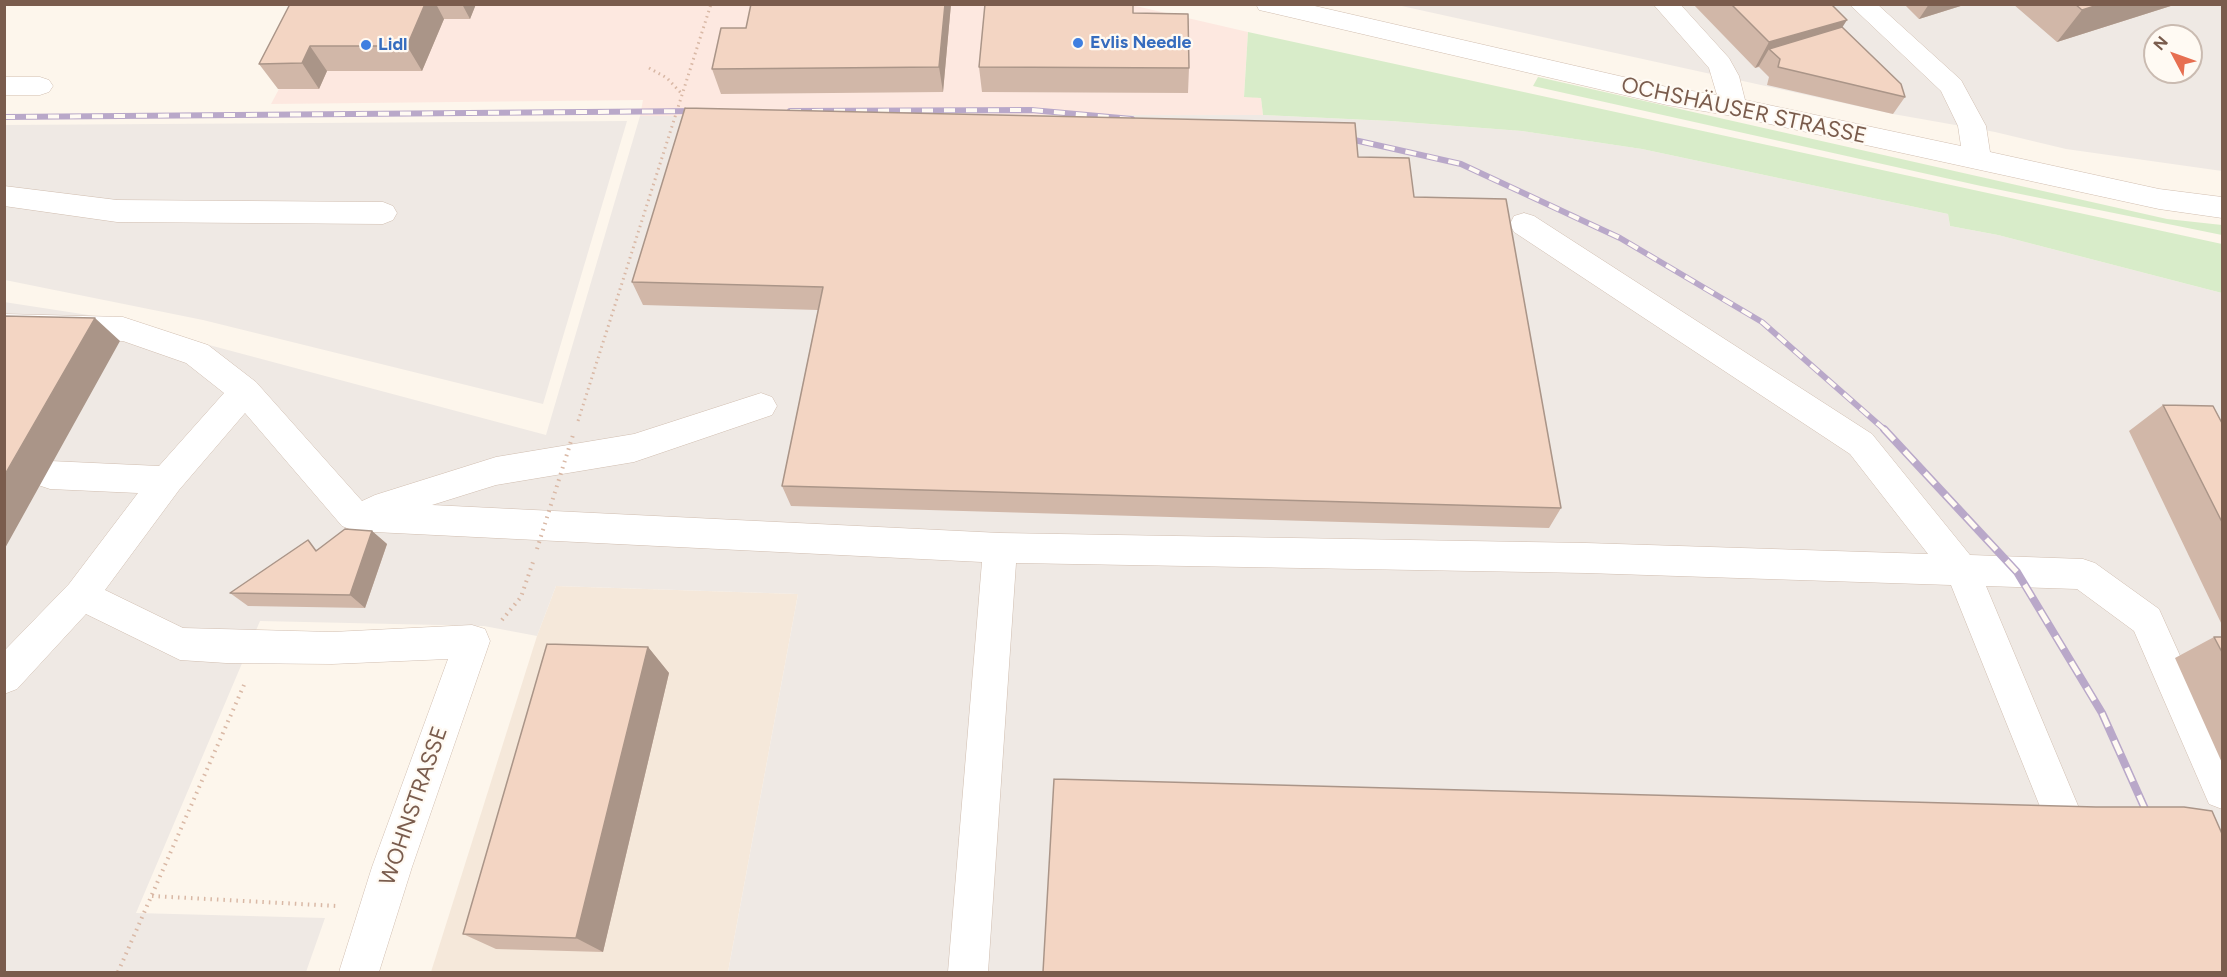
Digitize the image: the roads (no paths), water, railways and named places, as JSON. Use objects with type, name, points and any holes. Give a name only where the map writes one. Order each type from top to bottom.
[{"type":"street","name":"OCHSHÄUSER STRASSE","points":[[1268,4],[1667,96],[1732,107],[2159,199],[2223,208]]},
{"type":"street","points":[[1665,4],[1720,64],[1726,76],[1732,107]]},
{"type":"street","points":[[1862,4],[1952,86],[1972,126],[1977,161]]},
{"type":"street","points":[[4,86],[40,86]]},
{"type":"street","points":[[4,196],[117,212],[383,213]]},
{"type":"street","points":[[1524,224],[1860,444],[1962,571],[2066,820]]},
{"type":"street","points":[[4,326],[123,329],[197,354],[245,391],[354,516],[1000,548],[1586,558],[2083,574],[2147,620],[2223,791]]},
{"type":"street","points":[[4,677],[81,596],[167,480],[245,391]]},
{"type":"street","points":[[354,516],[496,471],[634,448],[761,406]]},
{"type":"street","points":[[50,475],[167,480]]},
{"type":"street","points":[[968,972],[1000,548]]},
{"type":"street","name":"WOHNSTRASSE","points":[[81,596],[180,644],[332,648],[482,630],[392,867],[359,972]]},
{"type":"railway","points":[[790,111],[1031,110],[1132,119]]},
{"type":"railway","points":[[4,117],[700,111]]},
{"type":"railway","points":[[1341,137],[1461,164],[1620,238],[1762,322],[1885,430]]},
{"type":"railway","points":[[1885,430],[2017,572],[2102,713],[2150,820]]},
{"type":"place","name":"Evlis Needle","points":[[1078,43]]},
{"type":"place","name":"Lidl","points":[[366,45]]}]
